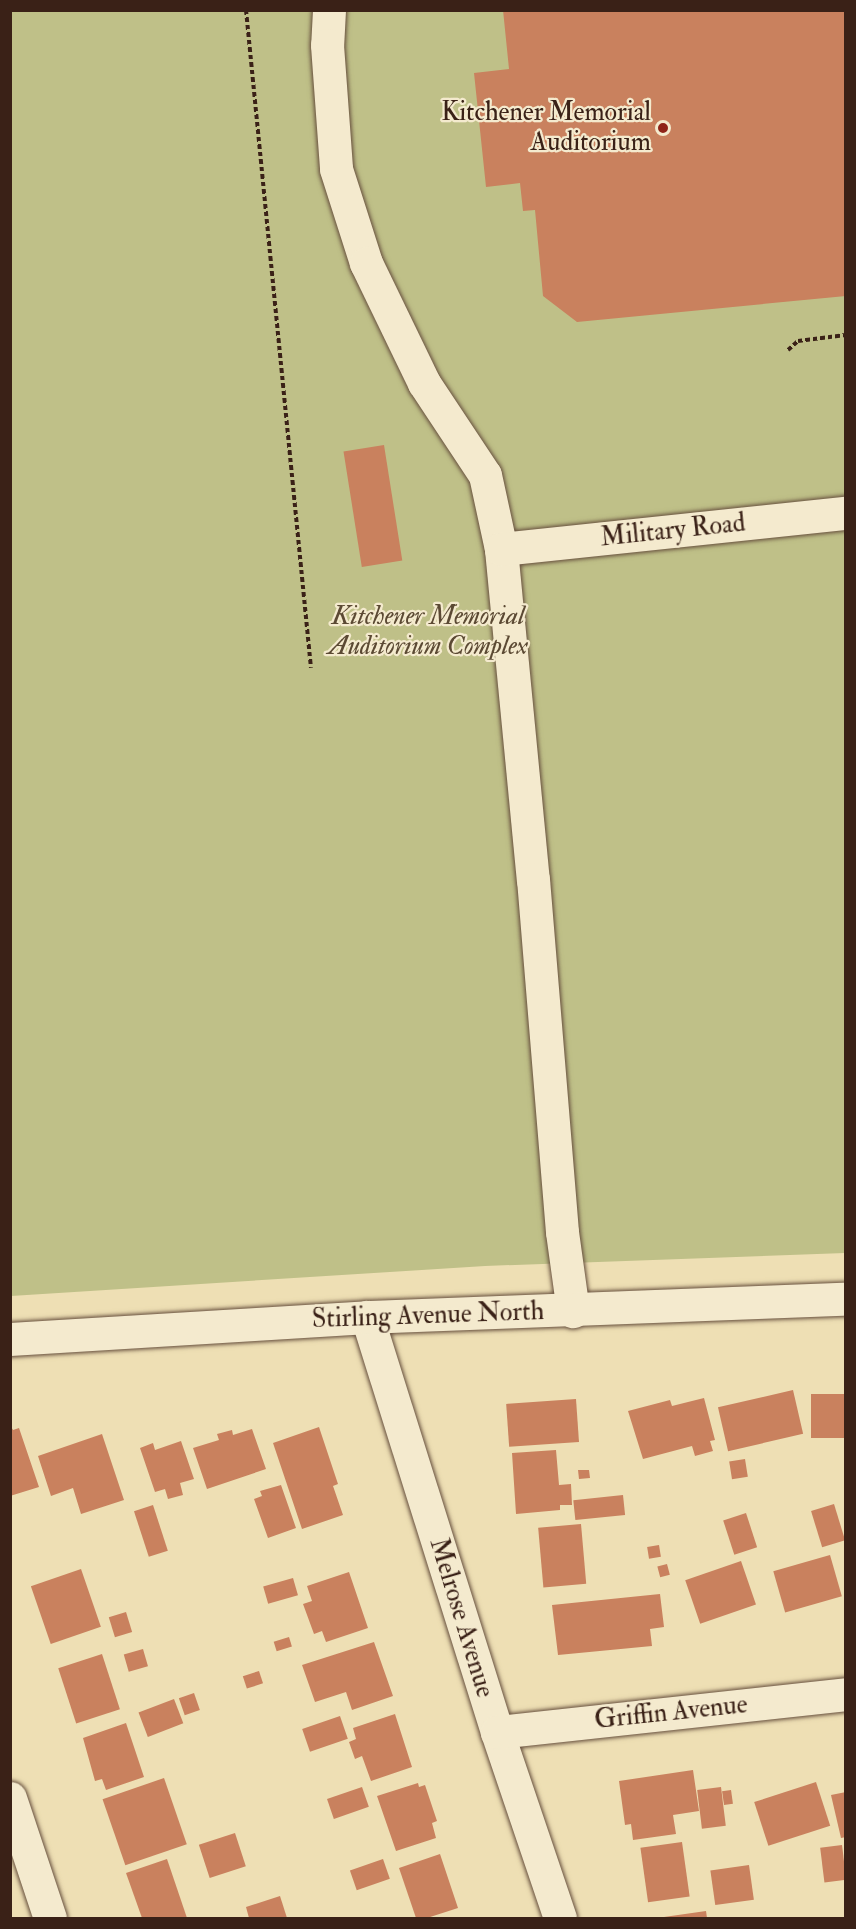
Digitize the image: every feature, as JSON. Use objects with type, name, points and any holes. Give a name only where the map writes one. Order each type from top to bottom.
[{"type":"street","points":[[329,10],[327,45],[336,170],[366,263],[424,383],[485,474],[501,549],[534,890],[562,1232],[573,1311]]},
{"type":"street","name":"Military Road","points":[[501,549],[846,513]]},
{"type":"street","name":"Stirling Avenue North","points":[[10,1339],[367,1317],[846,1299]]},
{"type":"street","name":"Melrose Avenue","points":[[367,1317],[497,1732],[560,1918]]},
{"type":"street","name":"Griffin Avenue","points":[[497,1732],[846,1694]]},
{"type":"street","points":[[10,1798],[50,1918]]},
{"type":"path","points":[[246,10],[311,668]]},
{"type":"path","points":[[788,350],[798,341],[846,335]]},
{"type":"green space","name":"Kitchener Memorial Auditorium Complex","points":[[11,11],[845,11],[845,1253],[485,1266],[11,1296]]},
{"type":"building","name":"Kitchener Memorial Auditorium","points":[[503,10],[846,10],[846,296],[577,322],[543,296],[535,210],[523,211],[520,183],[486,187],[474,73],[509,69]]},
{"type":"building","points":[[384,445],[402,561],[362,567],[344,451]]},
{"type":"building","points":[[793,1390],[803,1434],[728,1451],[718,1407]]},
{"type":"building","points":[[811,1394],[846,1394],[846,1438],[811,1438]]},
{"type":"building","points":[[704,1398],[715,1440],[710,1441],[713,1451],[695,1456],[692,1446],[643,1459],[628,1411],[670,1400],[672,1406]]},
{"type":"building","points":[[576,1399],[579,1442],[509,1447],[506,1404]]},
{"type":"building","points":[[10,1425],[13,1430],[19,1428],[39,1487],[10,1496]]},
{"type":"building","points":[[319,1427],[338,1484],[333,1486],[343,1515],[302,1529],[273,1443]]},
{"type":"building","points":[[252,1429],[266,1469],[207,1489],[193,1448],[219,1440],[217,1434],[232,1430],[233,1435]]},
{"type":"building","points":[[102,1434],[124,1500],[81,1514],[73,1488],[51,1496],[38,1456]]},
{"type":"building","points":[[181,1441],[194,1479],[180,1483],[183,1495],[168,1499],[165,1489],[155,1492],[140,1448],[153,1443],[155,1450]]},
{"type":"building","points":[[556,1450],[559,1485],[571,1484],[572,1505],[560,1505],[560,1510],[516,1514],[512,1453]]},
{"type":"building","points":[[745,1459],[748,1477],[732,1479],[729,1462]]},
{"type":"building","points":[[578,1470],[589,1470],[590,1478],[579,1479]]},
{"type":"building","points":[[281,1485],[296,1528],[268,1538],[254,1499],[262,1496],[260,1491]]},
{"type":"building","points":[[623,1495],[625,1515],[575,1520],[573,1500]]},
{"type":"building","points":[[834,1504],[845,1540],[822,1547],[811,1511]]},
{"type":"building","points":[[153,1505],[168,1551],[149,1557],[134,1511]]},
{"type":"building","points":[[746,1513],[757,1547],[734,1555],[723,1520]]},
{"type":"building","points":[[581,1524],[586,1584],[543,1588],[538,1528]]},
{"type":"building","points":[[659,1545],[661,1557],[649,1559],[647,1547]]},
{"type":"building","points":[[830,1555],[842,1596],[785,1613],[773,1571]]},
{"type":"building","points":[[741,1561],[756,1604],[700,1624],[685,1580]]},
{"type":"building","points":[[667,1564],[670,1575],[660,1577],[657,1567]]},
{"type":"building","points":[[81,1569],[101,1627],[51,1644],[31,1586]]},
{"type":"building","points":[[349,1572],[368,1628],[326,1642],[322,1631],[314,1634],[303,1604],[312,1601],[307,1586]]},
{"type":"building","points":[[293,1578],[298,1595],[268,1604],[263,1587]]},
{"type":"building","points":[[660,1594],[664,1627],[650,1629],[652,1646],[558,1655],[552,1605]]},
{"type":"building","points":[[126,1612],[132,1632],[115,1637],[109,1617]]},
{"type":"building","points":[[289,1637],[292,1647],[277,1651],[274,1642]]},
{"type":"building","points":[[374,1642],[393,1696],[352,1710],[346,1692],[315,1702],[302,1665]]},
{"type":"building","points":[[143,1649],[148,1666],[129,1672],[124,1655]]},
{"type":"building","points":[[102,1654],[120,1709],[76,1723],[58,1668]]},
{"type":"building","points":[[259,1671],[263,1683],[247,1689],[243,1676]]},
{"type":"building","points":[[194,1693],[200,1710],[185,1715],[179,1698]]},
{"type":"building","points":[[174,1699],[183,1723],[148,1737],[139,1713]]},
{"type":"building","points":[[395,1714],[412,1767],[371,1781],[362,1756],[355,1759],[349,1742],[356,1739],[353,1728]]},
{"type":"building","points":[[340,1716],[348,1739],[310,1752],[302,1729]]},
{"type":"building","points":[[126,1723],[144,1777],[106,1790],[102,1779],[95,1781],[83,1738]]},
{"type":"building","points":[[693,1770],[699,1811],[673,1815],[676,1834],[633,1840],[631,1824],[625,1825],[619,1781]]},
{"type":"building","points":[[164,1778],[187,1844],[125,1865],[103,1799]]},
{"type":"building","points":[[816,1782],[830,1826],[768,1846],[754,1802]]},
{"type":"building","points":[[418,1783],[419,1787],[425,1785],[437,1821],[432,1823],[436,1838],[396,1851],[377,1796]]},
{"type":"building","points":[[362,1787],[369,1807],[334,1819],[327,1799]]},
{"type":"building","points":[[721,1787],[726,1826],[702,1829],[697,1790]]},
{"type":"building","points":[[731,1790],[733,1804],[724,1805],[722,1791]]},
{"type":"building","points":[[846,1792],[846,1837],[841,1838],[831,1795]]},
{"type":"building","points":[[235,1833],[246,1866],[210,1878],[199,1845]]},
{"type":"building","points":[[682,1842],[690,1896],[648,1902],[640,1848]]},
{"type":"building","points":[[842,1845],[846,1880],[824,1882],[820,1848]]},
{"type":"building","points":[[440,1854],[458,1908],[427,1918],[416,1918],[399,1868]]},
{"type":"building","points":[[167,1859],[187,1918],[142,1918],[126,1873]]},
{"type":"building","points":[[383,1859],[390,1879],[357,1890],[350,1870]]},
{"type":"building","points":[[749,1865],[754,1900],[715,1905],[710,1870]]},
{"type":"building","points":[[280,1896],[287,1918],[249,1918],[246,1907]]},
{"type":"building","points":[[706,1911],[707,1918],[664,1918],[664,1917]]},
{"type":"place","name":"Kitchener Memorial Auditorium","points":[[663,128]]}]
